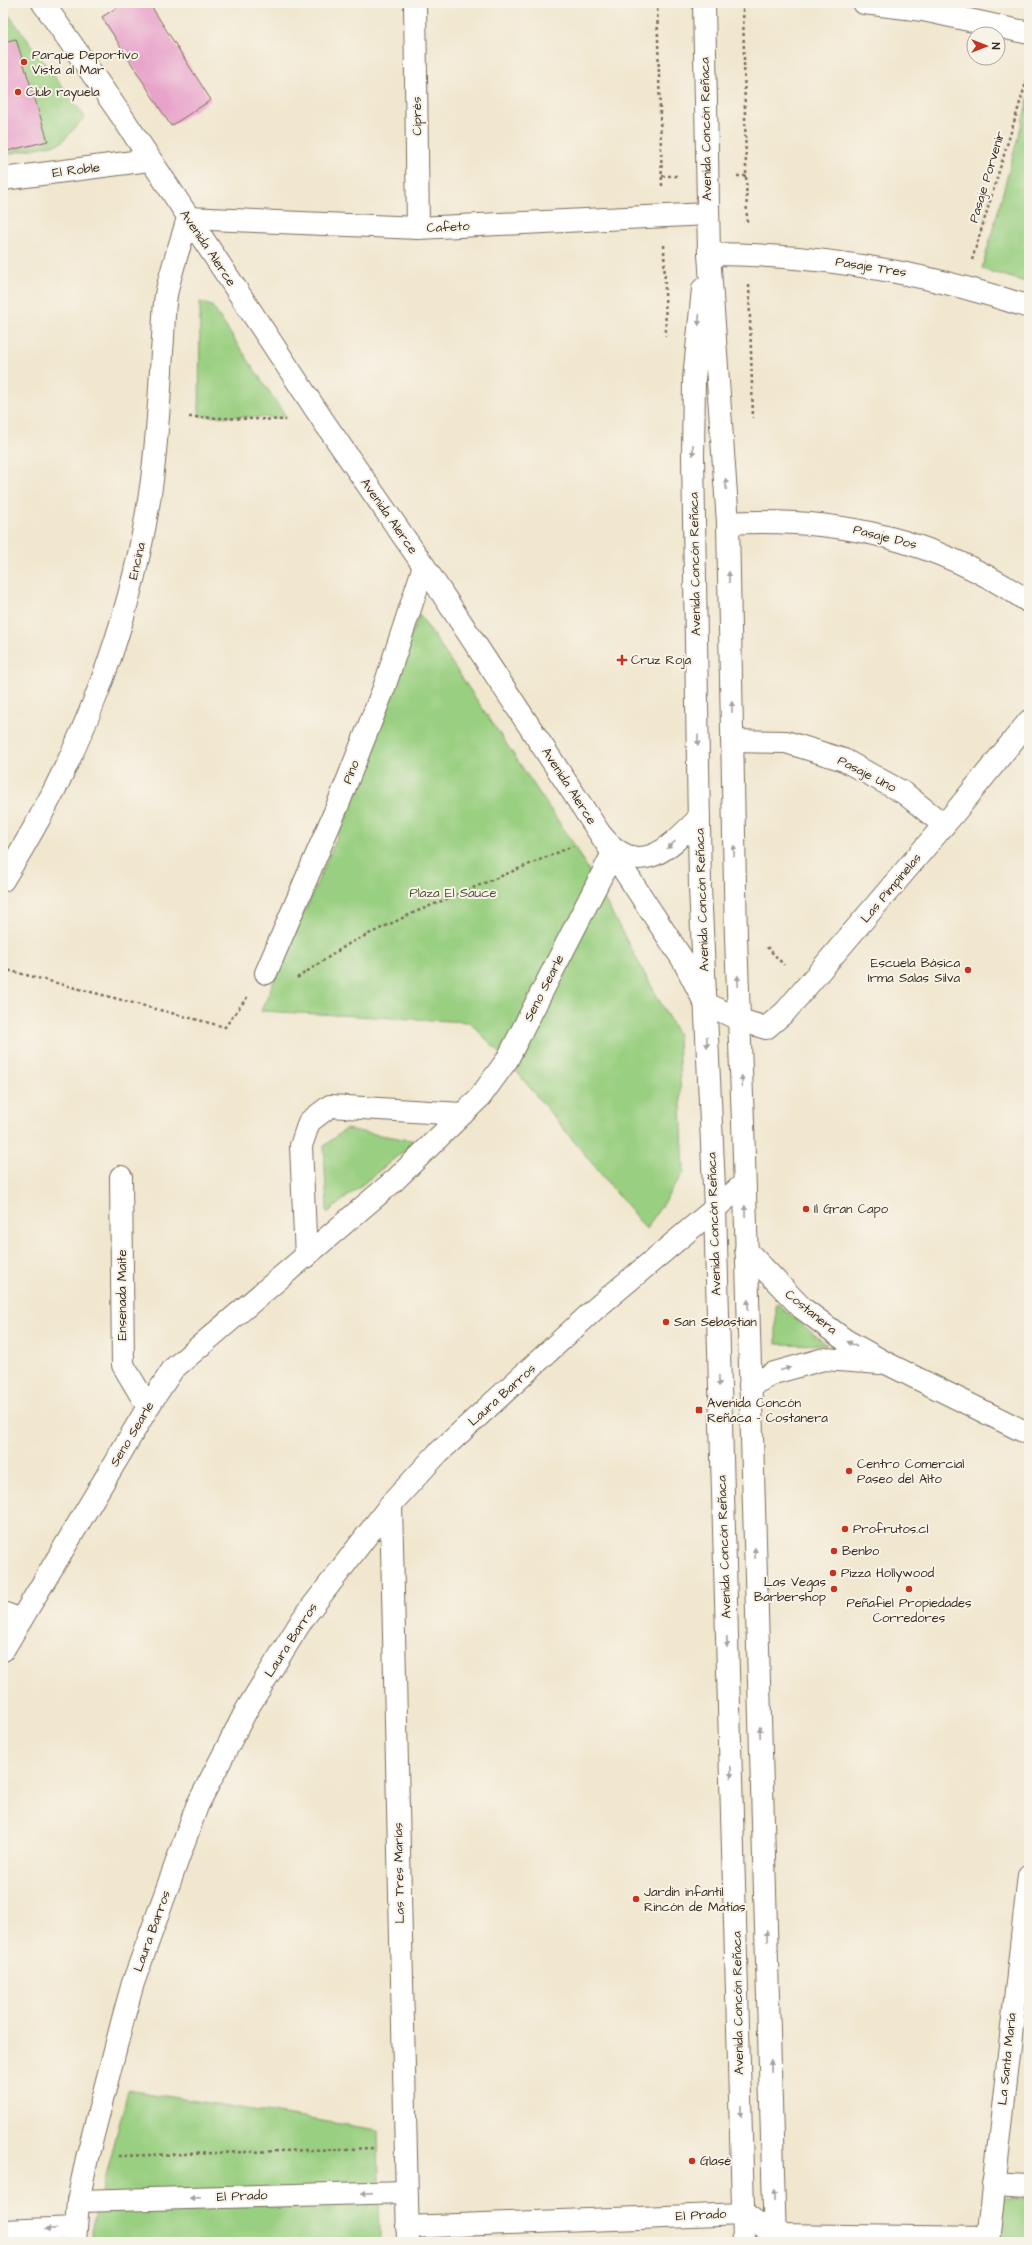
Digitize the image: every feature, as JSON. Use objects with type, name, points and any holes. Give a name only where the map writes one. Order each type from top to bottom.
[{"type":"street","name":"Avenida Alerce","points":[[43,3],[123,118],[149,160],[324,422],[424,566],[683,960],[705,1003]]},
{"type":"street","name":"Ciprés","points":[[415,3],[418,228]]},
{"type":"street","points":[[704,3],[710,3]]},
{"type":"street","name":"Avenida Concón Reñaca","points":[[704,3],[709,254],[728,523],[732,741],[744,1184],[775,2238]]},
{"type":"street","points":[[864,3],[923,10],[1029,33]]},
{"type":"street","name":"El Roble","points":[[3,179],[149,160]]},
{"type":"street","name":"Cafeto","points":[[188,218],[418,228],[708,214]]},
{"type":"street","name":"Encina","points":[[3,880],[25,845],[57,787],[107,668],[126,606],[141,544],[152,480],[166,296],[188,218]]},
{"type":"street","name":"Avenida Concón Reñaca","points":[[709,254],[700,307],[694,379],[693,456],[699,818],[705,1003],[715,1208],[744,2242]]},
{"type":"street","name":"Pasaje Tres","points":[[709,254],[802,258],[857,264],[910,274],[964,287],[1029,307]]},
{"type":"street","name":"Pasaje Dos","points":[[728,523],[793,521],[872,532],[914,544],[962,563],[1007,587],[1029,602]]},
{"type":"street","name":"Pino","points":[[266,973],[340,800],[384,688],[424,566]]},
{"type":"street","name":"Las Pimpinelas","points":[[740,1020],[766,1028],[785,1012],[944,825],[1029,721]]},
{"type":"street","name":"Pasaje Uno","points":[[732,741],[786,742],[844,760],[904,793],[944,825]]},
{"type":"street","points":[[607,844],[624,855],[639,858],[654,856],[667,849],[699,818]]},
{"type":"street","name":"Seno Searle","points":[[3,1650],[12,1616],[173,1369],[395,1180],[480,1097],[507,1060],[607,844]]},
{"type":"street","points":[[705,1003],[740,1020]]},
{"type":"street","points":[[306,1257],[301,1146],[309,1122],[330,1106],[462,1114]]},
{"type":"street","name":"Ensenada Maite","points":[[121,1176],[123,1365],[148,1407]]},
{"type":"street","name":"Laura Barros","points":[[75,2235],[78,2201],[87,2158],[133,1983],[197,1806],[247,1709],[302,1620],[391,1504],[437,1454],[595,1309],[744,1184]]},
{"type":"street","name":"Costanera","points":[[746,1250],[802,1308],[845,1340],[886,1363],[1029,1434]]},
{"type":"street","name":"Costanera","points":[[750,1386],[774,1373],[824,1359],[886,1363]]},
{"type":"street","name":"Las Tres Marías","points":[[391,1504],[408,2235]]},
{"type":"street","name":"La Santa María","points":[[988,2240],[993,2184],[1029,1875]]},
{"type":"street","points":[[993,2184],[1029,2186]]},
{"type":"street","name":"El Prado","points":[[78,2201],[406,2192]]},
{"type":"street","name":"El Prado","points":[[408,2235],[743,2214],[775,2238]]},
{"type":"street","points":[[3,2231],[75,2235]]},
{"type":"street","points":[[775,2238],[988,2240]]},
{"type":"path","name":"Pasaje Porvenir","points":[[964,287],[1029,73]]},
{"type":"path","points":[[158,416],[324,422]]},
{"type":"path","points":[[3,969],[225,1027],[266,973],[298,978],[350,943],[413,913],[554,853]]},
{"type":"path","points":[[87,2158],[252,2151],[406,2148]]},
{"type":"green space","name":"Parque Deportivo Vista al Mar","points":[[3,7],[85,117],[61,143],[3,155]]},
{"type":"green space","points":[[1029,97],[1029,283],[982,269]]},
{"type":"green space","points":[[200,302],[212,306],[287,418],[199,416]]},
{"type":"green space","name":"Plaza El Sauce","points":[[419,614],[577,849],[678,1035],[684,1172],[646,1229],[507,1060],[469,1022],[261,1011],[346,817]]},
{"type":"green space","points":[[345,1129],[416,1141],[327,1213],[324,1146]]},
{"type":"green space","points":[[776,1303],[827,1345],[776,1344]]},
{"type":"green space","points":[[128,2090],[378,2130],[380,2242],[89,2242]]},
{"type":"green space","points":[[1002,2198],[1029,2200],[1029,2242],[999,2242]]},
{"type":"building","points":[[124,3],[149,3],[211,100],[171,126],[102,17]]},
{"type":"building","name":"Club rayuela","points":[[16,39],[48,141],[3,152],[3,42]]},
{"type":"place","name":"Parque Deportivo Vista al Mar","points":[[24,62]]},
{"type":"place","name":"Club rayuela","points":[[18,92]]},
{"type":"place","name":"Cruz Roja","points":[[622,660]]},
{"type":"place","name":"Escuela Básica Irma Salas Silva","points":[[968,970]]},
{"type":"place","name":"Il Gran Capo","points":[[806,1209]]},
{"type":"place","name":"San Sebastian","points":[[666,1322]]},
{"type":"place","name":"Avenida Concón Reñaca - Costanera","points":[[699,1410]]},
{"type":"place","name":"Centro Comercial Paseo del Alto","points":[[849,1471]]},
{"type":"place","name":"Profrutos.cl","points":[[845,1529]]},
{"type":"place","name":"Benbo","points":[[834,1551]]},
{"type":"place","name":"Pizza Hollywood","points":[[833,1573]]},
{"type":"place","name":"Las Vegas Barbershop","points":[[834,1589]]},
{"type":"place","name":"Peñafiel Propiedades Corredores","points":[[909,1589]]},
{"type":"place","name":"Jardín infantil Rincón de Matías","points":[[636,1899]]},
{"type":"place","name":"Glasé","points":[[692,2161]]}]
